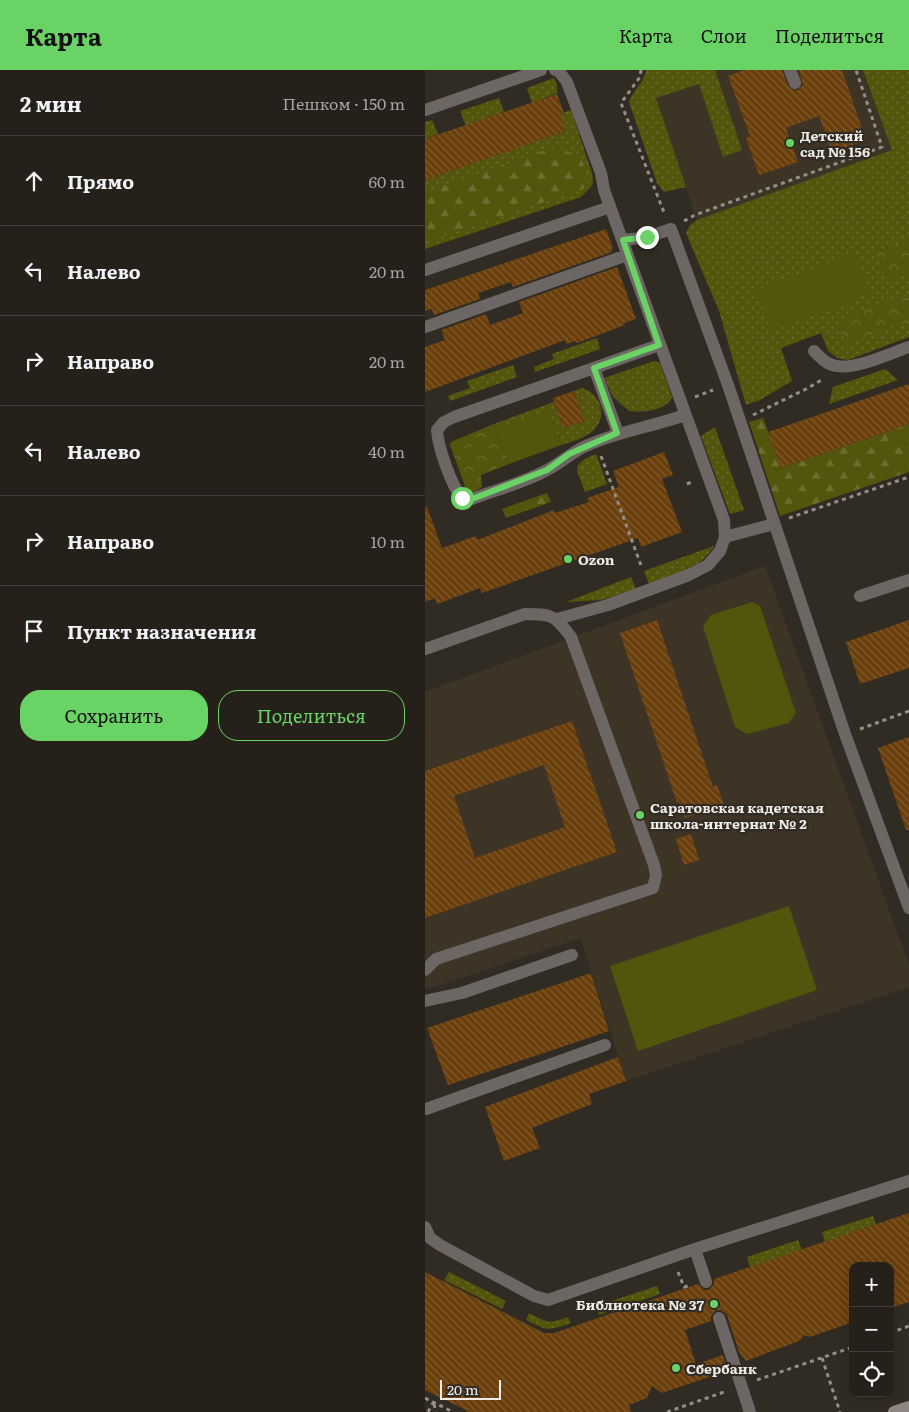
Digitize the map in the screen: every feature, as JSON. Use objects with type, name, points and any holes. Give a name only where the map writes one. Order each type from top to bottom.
[{"type":"main road","points":[[894,1412],[909,1407]]},
{"type":"street","points":[[425,110],[511,75],[541,70]]},
{"type":"street","points":[[425,649],[525,614],[541,614],[557,619],[607,605],[689,575],[708,565],[720,551],[725,538],[724,520],[627,255],[604,190],[601,173],[567,82],[558,70],[555,70]]},
{"type":"street","points":[[790,70],[795,83]]},
{"type":"street","points":[[425,270],[610,207]]},
{"type":"street","points":[[623,240],[647,237],[671,229],[728,385],[845,734],[909,908]]},
{"type":"street","points":[[425,326],[627,255]]},
{"type":"street","points":[[659,345],[444,422],[437,430],[437,440],[456,491],[462,498],[472,499],[547,470],[569,454],[617,433],[664,422],[683,409]]},
{"type":"street","points":[[814,351],[824,361],[836,366],[851,367],[909,347]]},
{"type":"street","points":[[594,368],[617,433]]},
{"type":"street","points":[[725,538],[774,524]]},
{"type":"street","points":[[860,596],[909,580]]},
{"type":"street","points":[[425,970],[436,959],[653,888],[656,875],[651,856],[571,637],[557,619]]},
{"type":"street","points":[[425,1000],[462,994],[572,955]]},
{"type":"street","points":[[425,1109],[605,1045]]},
{"type":"street","points":[[425,1228],[430,1238],[440,1245],[534,1296],[548,1300],[695,1249],[909,1181]]},
{"type":"street","points":[[695,1249],[706,1282]]},
{"type":"street","points":[[719,1318],[750,1412]]},
{"type":"path","points":[[641,70],[640,77],[621,103],[671,229],[695,215],[882,147],[856,70]]},
{"type":"path","points":[[759,412],[808,388],[827,376],[836,366]]},
{"type":"path","points":[[683,409],[728,385]]},
{"type":"path","points":[[596,442],[642,568]]},
{"type":"path","points":[[774,524],[909,477]]},
{"type":"path","points":[[845,734],[909,711]]},
{"type":"path","points":[[894,1332],[909,1326]]},
{"type":"path","points":[[667,1412],[849,1348]]},
{"type":"path","points":[[822,1358],[840,1412]]},
{"type":"path","points":[[426,1400],[453,1412]]},
{"type":"path","points":[[428,1412],[433,1403]]},
{"type":"path","points":[[433,1403],[436,1412]]},
{"type":"shaded area","name":"Детский сад № 156","points":[[694,70],[909,70],[909,217],[720,289],[656,98],[698,84]]},
{"type":"shaded area","name":"Саратовская кадетская школа-интернат № 2","points":[[765,566],[909,965],[909,987],[626,1081],[581,938],[428,989],[425,988],[425,692]]},
{"type":"green space","points":[[646,70],[715,70],[742,150],[723,157],[699,84],[656,98],[686,187],[664,192],[657,183],[629,102],[643,79]]},
{"type":"green space","points":[[863,70],[909,70],[909,337],[848,360],[837,358],[828,351],[821,333],[781,348],[792,381],[760,400],[746,405],[719,311],[686,233],[690,225],[697,220],[892,150]]},
{"type":"green space","points":[[554,78],[557,84],[557,93],[532,103],[527,88]]},
{"type":"green space","points":[[499,98],[504,112],[466,126],[460,111]]},
{"type":"green space","points":[[571,110],[592,173],[593,183],[581,197],[425,249],[425,180],[565,131],[560,114]]},
{"type":"green space","points":[[432,120],[438,134],[425,139],[425,122]]},
{"type":"green space","points":[[558,146],[563,146],[566,151],[581,156],[588,182],[583,189],[425,242],[425,192]]},
{"type":"green space","points":[[907,239],[909,243],[909,273],[888,282],[876,251]]},
{"type":"green space","points":[[855,253],[870,294],[772,331],[756,290]]},
{"type":"green space","points":[[909,294],[909,321],[846,344],[837,320]]},
{"type":"green space","points":[[597,338],[600,349],[535,372],[534,367],[554,359],[552,354]]},
{"type":"green space","points":[[654,361],[660,363],[672,397],[665,405],[653,410],[629,411],[613,397],[604,378]]},
{"type":"green space","points":[[513,365],[517,377],[450,401],[448,396],[470,388],[467,381]]},
{"type":"green space","points":[[885,369],[898,380],[829,404],[833,387]]},
{"type":"green space","points":[[582,388],[594,395],[601,406],[602,412],[598,425],[593,431],[582,438],[561,445],[548,411],[496,430],[494,424],[554,402],[563,428],[584,421],[574,391]]},
{"type":"green space","points":[[548,410],[561,445],[509,464],[496,430]]},
{"type":"green space","points":[[763,418],[781,468],[909,424],[909,472],[780,516],[749,422]]},
{"type":"green space","points":[[494,424],[509,464],[481,475],[482,487],[474,492],[469,492],[466,489],[450,445],[451,442]]},
{"type":"green space","points":[[715,427],[744,510],[730,514],[701,436]]},
{"type":"green space","points":[[596,454],[607,484],[585,492],[577,468],[582,461]]},
{"type":"green space","points":[[547,493],[551,502],[506,518],[502,509]]},
{"type":"green space","points":[[714,546],[694,566],[649,584],[644,571]]},
{"type":"green space","points":[[631,577],[636,589],[601,600],[566,602]]},
{"type":"green space","points":[[752,602],[760,606],[796,713],[789,723],[747,734],[735,727],[703,626],[711,615]]},
{"type":"green space","points":[[789,906],[817,990],[638,1051],[610,966]]},
{"type":"green space","points":[[873,1216],[876,1224],[825,1242],[822,1232]]},
{"type":"green space","points":[[798,1240],[802,1250],[750,1267],[747,1257]]},
{"type":"green space","points":[[449,1272],[506,1301],[502,1309],[444,1280]]},
{"type":"green space","points":[[657,1286],[660,1294],[599,1315],[596,1306]]},
{"type":"green space","points":[[529,1313],[548,1321],[556,1321],[568,1317],[571,1323],[548,1329],[543,1328],[526,1320]]},
{"type":"building","points":[[744,70],[782,70],[788,86],[794,91],[803,85],[799,70],[842,70],[866,140],[832,152],[819,116],[786,128],[798,162],[759,175],[746,138],[750,136],[728,76]]},
{"type":"building","points":[[557,94],[564,113],[560,114],[566,131],[425,180],[425,139]]},
{"type":"building","points":[[606,229],[613,248],[611,249],[612,252],[513,287],[511,282],[478,293],[480,299],[434,315],[432,309],[425,311],[425,290]]},
{"type":"building","points":[[617,267],[636,319],[577,343],[576,341],[566,344],[565,340],[425,392],[425,347],[445,340],[441,330],[486,314],[490,325],[523,313],[519,302]]},
{"type":"building","points":[[909,384],[909,424],[781,468],[768,432]]},
{"type":"building","points":[[574,391],[584,421],[563,428],[553,398]]},
{"type":"building","points":[[664,452],[673,475],[662,479],[682,532],[641,547],[638,538],[482,593],[480,588],[437,604],[435,598],[425,602],[425,507],[427,507],[442,548],[476,536],[477,539],[480,539],[554,510],[555,513],[589,502],[587,498],[619,487],[613,471]]},
{"type":"building","points":[[657,620],[713,787],[717,785],[724,805],[685,818],[679,802],[677,803],[620,633]]},
{"type":"building","points":[[909,620],[909,668],[860,684],[846,642]]},
{"type":"building","points":[[572,721],[617,852],[425,918],[425,771]],"holes":[[[544,765],[565,827],[475,858],[454,796]]]},
{"type":"building","points":[[909,737],[909,830],[906,830],[878,748]]},
{"type":"building","points":[[691,834],[699,860],[684,865],[676,839]]},
{"type":"building","points":[[591,973],[609,1031],[448,1085],[427,1028]]},
{"type":"building","points":[[618,1057],[626,1081],[589,1094],[592,1104],[532,1128],[540,1148],[504,1161],[485,1107]]},
{"type":"building","points":[[909,1213],[909,1302],[894,1307],[894,1262],[849,1262],[849,1323],[810,1337],[804,1335],[799,1341],[746,1361],[739,1352],[727,1315],[721,1310],[716,1310],[711,1316],[711,1321],[685,1330],[696,1364],[723,1355],[725,1362],[712,1376],[662,1393],[652,1386],[647,1398],[629,1405],[631,1412],[470,1412],[425,1390],[425,1272],[544,1333],[554,1333],[698,1284],[704,1290],[709,1290],[714,1284],[714,1279]]},
{"type":"place","name":"Детский сад № 156","points":[[790,143]]},
{"type":"place","name":"Ozon","points":[[568,559]]},
{"type":"place","name":"Саратовская кадетская школа-интернат № 2","points":[[640,815]]},
{"type":"place","name":"Библиотека № 37","points":[[714,1304]]},
{"type":"place","name":"Сбербанк","points":[[676,1368]]},
{"type":"route","points":[[462,498],[472,499],[547,470],[569,454],[617,433],[594,368],[659,345],[623,240],[647,237]]}]
